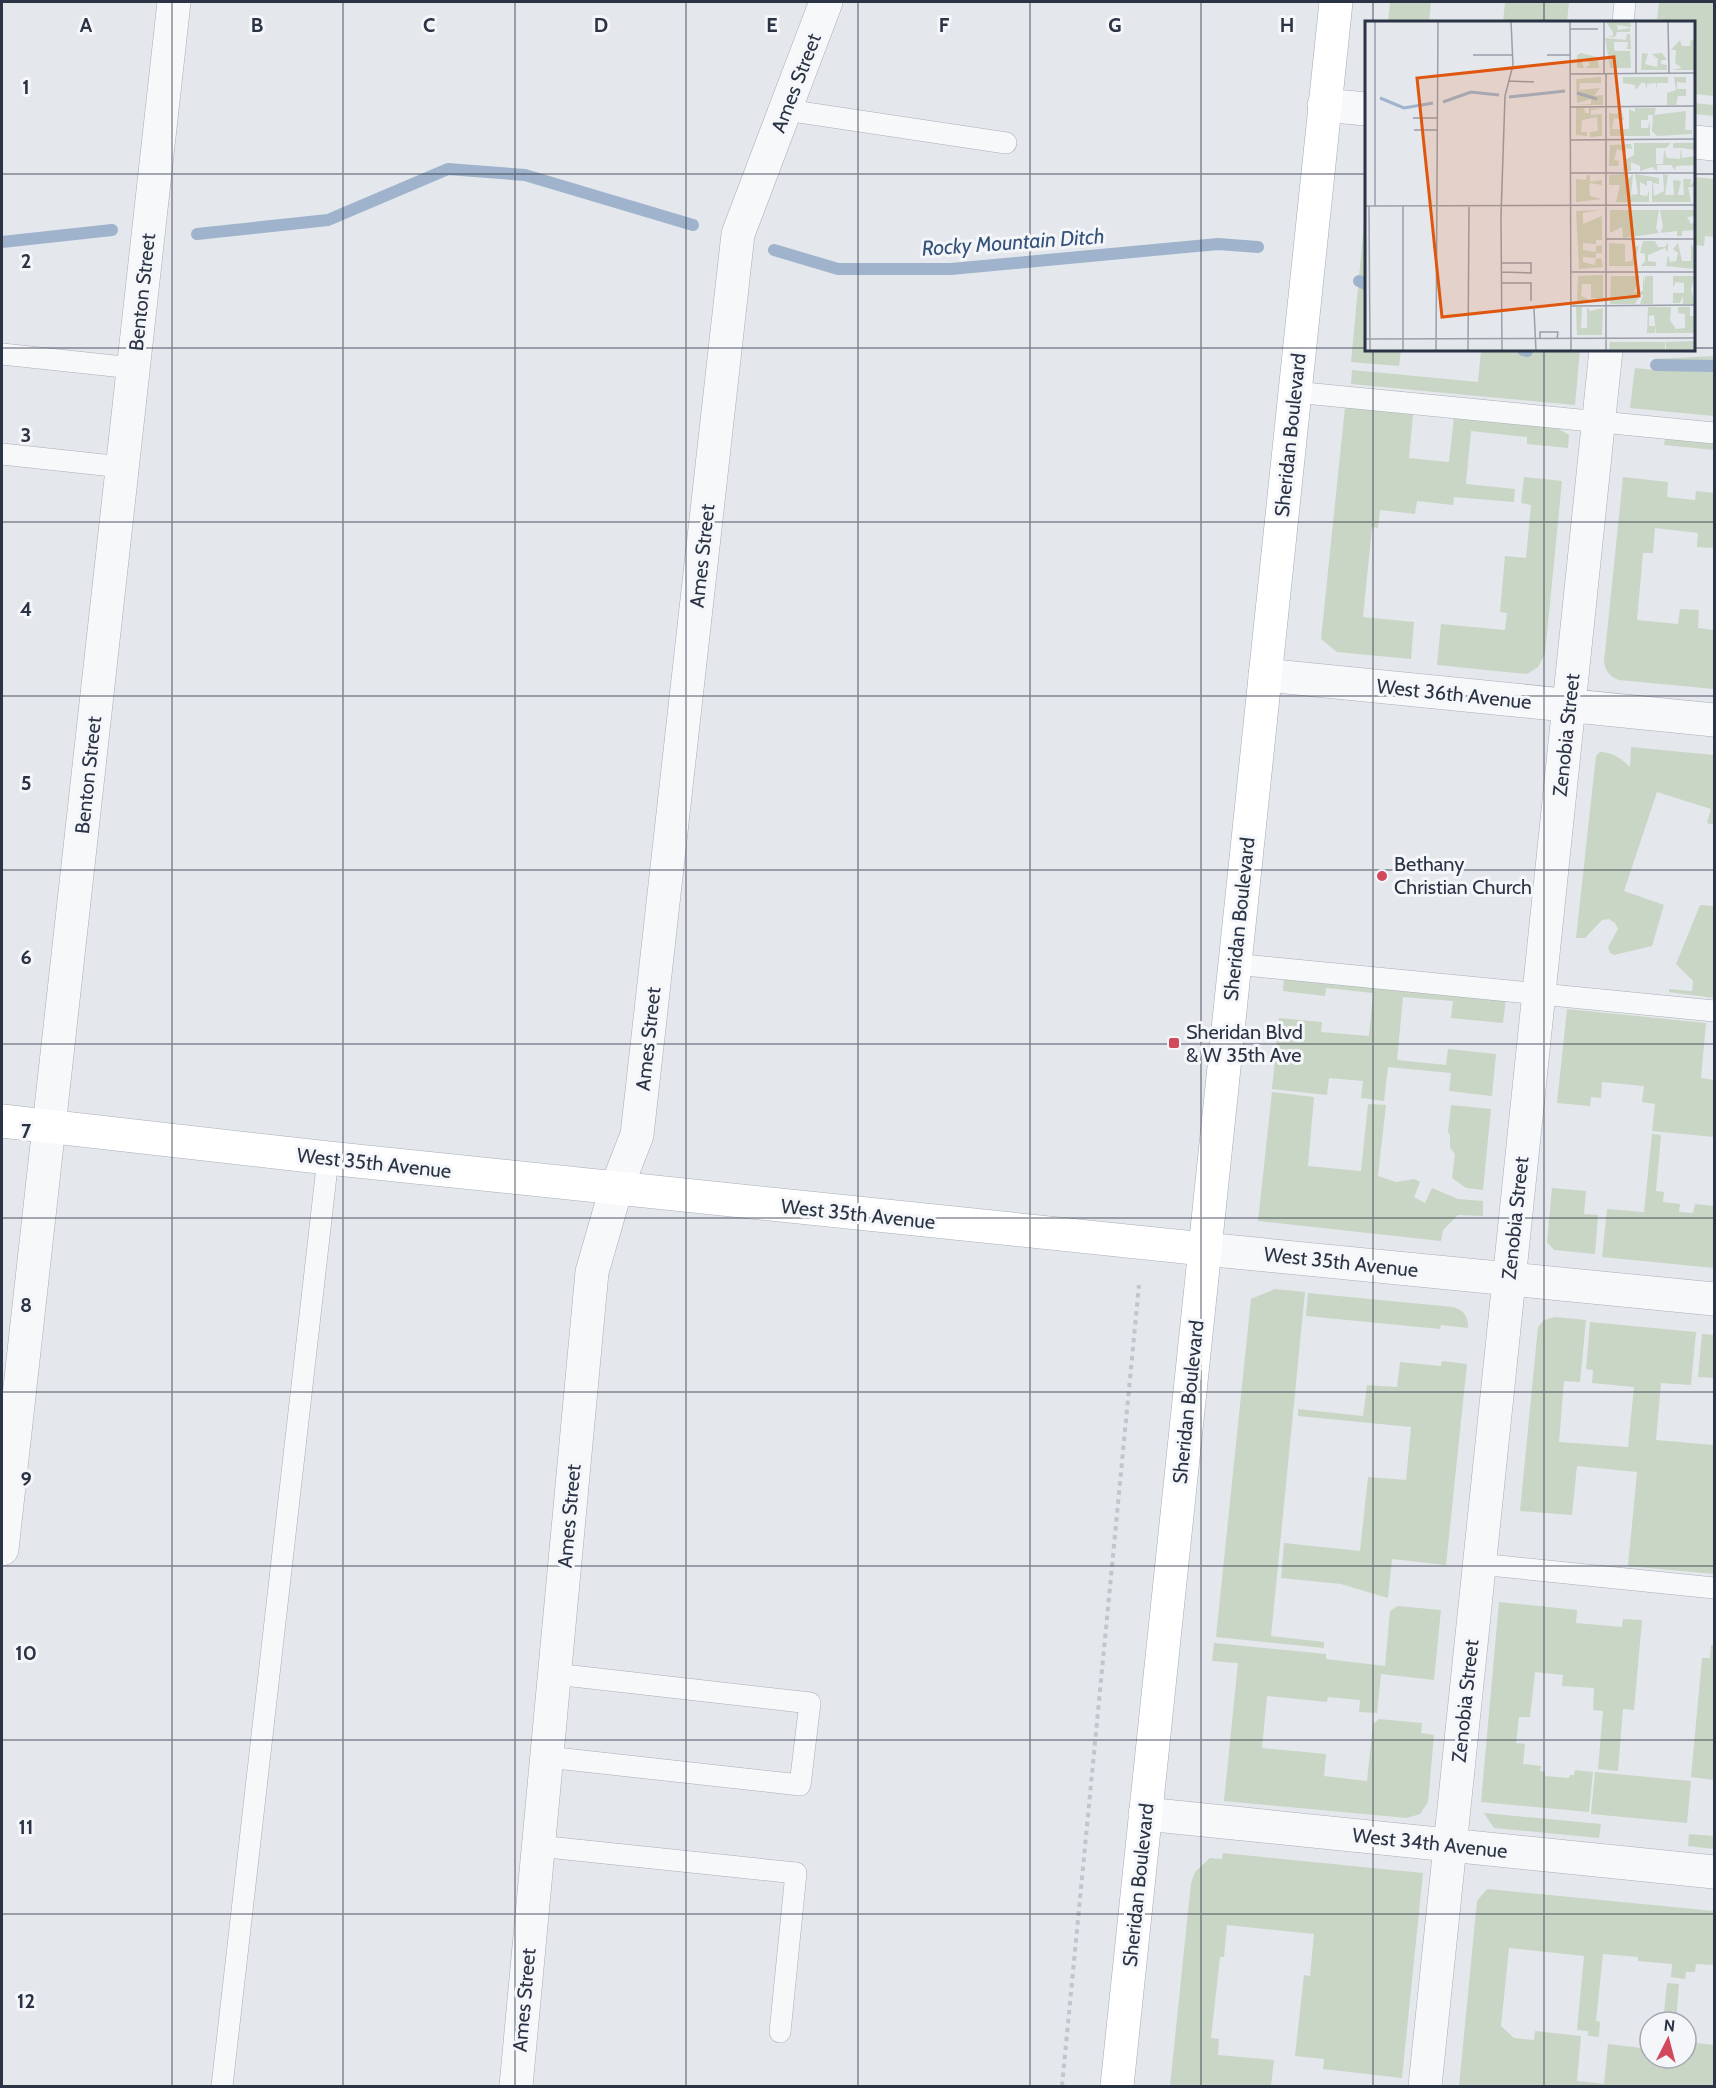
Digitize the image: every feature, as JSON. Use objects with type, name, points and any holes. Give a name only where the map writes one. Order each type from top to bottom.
[{"type":"main road","name":"Sheridan Boulevard","points":[[1117,2086],[1336,2]]},
{"type":"main road","name":"West 35th Avenue","points":[[2,1121],[616,1189],[1204,1249]]},
{"type":"street","name":"Benton Street","points":[[2,1549],[174,2]]},
{"type":"street","name":"Ames Street","points":[[516,2086],[592,1272],[616,1189],[637,1135],[738,234],[826,2]]},
{"type":"street","points":[[1324,105],[1365,109]]},
{"type":"street","points":[[1695,142],[1714,144]]},
{"type":"street","name":"Zenobia Street","points":[[1425,2086],[1606,351]]},
{"type":"street","name":"West 36th Avenue","points":[[1265,675],[1714,720]]},
{"type":"street","name":"West 35th Avenue","points":[[1204,1249],[1714,1299]]},
{"type":"street","name":"West 34th Avenue","points":[[1145,1814],[1714,1872]]},
{"type":"lane","points":[[1623,21],[1625,2]]},
{"type":"lane","points":[[786,110],[1006,143]]},
{"type":"lane","points":[[2,354],[133,368]]},
{"type":"lane","points":[[1294,392],[1714,433]]},
{"type":"lane","points":[[2,454],[122,467]]},
{"type":"lane","points":[[1234,964],[1714,1011]]},
{"type":"lane","points":[[222,2086],[328,1158]]},
{"type":"lane","points":[[1479,1564],[1714,1588]]},
{"type":"lane","points":[[547,1756],[800,1785],[810,1703],[555,1674]]},
{"type":"lane","points":[[538,1846],[796,1874],[780,2032]]},
{"type":"path","points":[[1062,2086],[1139,1285]]},
{"type":"green space","points":[[1390,2],[1431,2],[1429,21],[1388,21]]},
{"type":"green space","points":[[1505,2],[1569,2],[1567,21],[1503,21]]},
{"type":"green space","points":[[1659,2],[1714,2],[1714,96],[1695,94],[1695,21],[1657,19]]},
{"type":"green space","points":[[1695,103],[1714,105],[1714,116],[1695,114]]},
{"type":"green space","points":[[1695,177],[1714,179],[1714,237],[1705,236],[1704,246],[1695,245]]},
{"type":"green space","points":[[1365,214],[1365,351],[1401,351],[1399,366],[1351,362]]},
{"type":"green space","points":[[1481,351],[1580,351],[1575,405],[1351,384],[1352,370],[1478,382]]},
{"type":"green space","points":[[1714,356],[1714,416],[1630,408],[1635,368],[1653,370],[1654,359]]},
{"type":"green space","points":[[1345,407],[1413,414],[1409,458],[1449,462],[1454,417],[1559,429],[1569,435],[1568,448],[1527,444],[1527,437],[1471,431],[1466,484],[1515,489],[1514,502],[1454,497],[1453,505],[1417,501],[1415,514],[1380,510],[1378,528],[1372,527],[1363,617],[1414,622],[1411,659],[1337,652],[1321,639]]},
{"type":"green space","points":[[1665,439],[1714,444],[1714,450],[1664,445]]},
{"type":"green space","points":[[1524,477],[1562,481],[1545,654],[1538,667],[1527,674],[1437,665],[1441,624],[1505,630],[1507,613],[1500,612],[1505,556],[1526,558],[1531,505],[1521,503]]},
{"type":"green space","points":[[1623,477],[1668,482],[1667,497],[1695,500],[1696,491],[1714,493],[1714,548],[1697,547],[1698,533],[1655,528],[1653,553],[1643,553],[1637,620],[1678,624],[1680,609],[1699,610],[1698,628],[1714,630],[1714,689],[1619,680],[1608,673],[1604,662]]},
{"type":"green space","points":[[1631,747],[1714,755],[1714,825],[1707,823],[1711,809],[1657,792],[1624,891],[1664,905],[1652,946],[1614,955],[1610,953],[1608,947],[1618,929],[1609,919],[1602,920],[1585,938],[1576,938],[1596,756],[1600,752],[1609,753],[1630,767]]},
{"type":"green space","points":[[1700,905],[1714,906],[1714,998],[1669,992],[1669,989],[1692,991],[1693,981],[1676,964]]},
{"type":"green space","points":[[1284,975],[1506,998],[1503,1023],[1451,1018],[1453,1001],[1403,997],[1397,1060],[1446,1065],[1448,1049],[1496,1054],[1492,1096],[1449,1091],[1451,1073],[1388,1067],[1384,1101],[1361,1098],[1363,1081],[1329,1078],[1327,1095],[1272,1089],[1279,1018],[1322,1022],[1321,1032],[1369,1036],[1373,993],[1326,988],[1325,996],[1283,991]]},
{"type":"green space","points":[[1567,1009],[1706,1023],[1701,1078],[1714,1080],[1714,1137],[1652,1131],[1655,1104],[1642,1102],[1644,1086],[1602,1082],[1601,1098],[1591,1097],[1590,1106],[1557,1103]]},
{"type":"green space","points":[[1272,1092],[1314,1097],[1308,1166],[1361,1171],[1368,1104],[1386,1105],[1378,1176],[1396,1182],[1414,1179],[1420,1182],[1414,1197],[1425,1203],[1432,1188],[1458,1199],[1483,1201],[1483,1216],[1458,1215],[1443,1230],[1441,1241],[1258,1221]]},
{"type":"green space","points":[[1451,1105],[1491,1109],[1483,1190],[1466,1188],[1452,1178],[1455,1154],[1450,1148],[1448,1132]]},
{"type":"green space","points":[[1652,1134],[1661,1135],[1656,1191],[1664,1192],[1663,1202],[1680,1204],[1679,1212],[1693,1213],[1695,1204],[1714,1206],[1714,1268],[1602,1257],[1607,1209],[1644,1212]]},
{"type":"green space","points":[[1552,1188],[1586,1191],[1584,1214],[1598,1215],[1595,1254],[1554,1250],[1547,1242]]},
{"type":"green space","points":[[1275,1289],[1305,1292],[1271,1636],[1324,1642],[1324,1648],[1216,1637],[1251,1299]]},
{"type":"green space","points":[[1308,1293],[1453,1307],[1465,1314],[1468,1328],[1441,1325],[1440,1329],[1306,1316]]},
{"type":"green space","points":[[1555,1317],[1586,1320],[1580,1382],[1564,1381],[1559,1442],[1628,1447],[1634,1387],[1592,1383],[1593,1370],[1586,1369],[1590,1322],[1696,1332],[1691,1385],[1661,1383],[1656,1440],[1714,1445],[1714,1574],[1628,1566],[1637,1472],[1577,1466],[1572,1515],[1520,1511],[1538,1327],[1544,1320]]},
{"type":"green space","points":[[1702,1334],[1714,1335],[1714,1378],[1698,1377]]},
{"type":"green space","points":[[1442,1361],[1467,1364],[1446,1565],[1392,1559],[1388,1598],[1341,1584],[1281,1578],[1284,1543],[1360,1551],[1368,1477],[1406,1480],[1411,1427],[1298,1416],[1298,1409],[1363,1416],[1367,1385],[1397,1387],[1400,1362],[1441,1366]]},
{"type":"green space","points":[[1499,1602],[1577,1610],[1576,1623],[1622,1627],[1623,1619],[1642,1620],[1634,1710],[1623,1709],[1618,1771],[1598,1769],[1603,1711],[1593,1710],[1594,1688],[1562,1686],[1563,1675],[1535,1672],[1530,1717],[1519,1717],[1516,1743],[1525,1744],[1523,1764],[1541,1766],[1540,1771],[1545,1772],[1545,1776],[1569,1778],[1570,1775],[1574,1775],[1575,1770],[1593,1772],[1589,1812],[1481,1802]]},
{"type":"green space","points":[[1398,1606],[1441,1610],[1434,1680],[1381,1674],[1377,1713],[1359,1712],[1360,1700],[1328,1697],[1327,1702],[1267,1696],[1262,1748],[1326,1754],[1324,1776],[1367,1781],[1373,1724],[1379,1719],[1422,1723],[1421,1733],[1434,1735],[1428,1802],[1420,1814],[1407,1818],[1224,1801],[1238,1663],[1212,1661],[1214,1643],[1326,1654],[1326,1659],[1385,1666],[1390,1611]]},
{"type":"green space","points":[[1711,1645],[1714,1645],[1714,1780],[1691,1777],[1702,1658],[1710,1658]]},
{"type":"green space","points":[[1595,1772],[1691,1781],[1687,1823],[1591,1814]]},
{"type":"green space","points":[[1484,1813],[1601,1824],[1599,1838],[1494,1828]]},
{"type":"green space","points":[[1689,1834],[1714,1836],[1714,1849],[1688,1846]]},
{"type":"green space","points":[[1223,1853],[1423,1873],[1402,2078],[1323,2069],[1324,2059],[1295,2056],[1304,1975],[1310,1976],[1314,1934],[1227,1925],[1224,1957],[1220,1957],[1211,2038],[1219,2039],[1218,2055],[1274,2060],[1271,2086],[1170,2086],[1191,1883],[1195,1872],[1210,1858],[1222,1859]]},
{"type":"green space","points":[[1487,1889],[1714,1911],[1714,1965],[1696,1964],[1695,1972],[1686,1972],[1685,1979],[1671,1977],[1672,1964],[1638,1961],[1638,1957],[1603,1954],[1596,2021],[1600,2022],[1599,2037],[1588,2036],[1588,2031],[1577,2030],[1584,1956],[1509,1948],[1501,2026],[1514,2038],[1534,2040],[1535,2031],[1581,2036],[1577,2081],[1604,2084],[1608,2044],[1638,2048],[1638,2070],[1698,2070],[1698,2043],[1714,2045],[1714,2086],[1459,2086],[1477,1901]]},
{"type":"green space","points":[[1667,1983],[1679,1984],[1677,2010],[1664,2010]]},
{"type":"waterway","name":"Rocky Mountain Ditch","points":[[197,234],[328,220],[448,169],[525,175],[693,225]]},
{"type":"waterway","name":"Rocky Mountain Ditch","points":[[2,242],[112,230]]},
{"type":"waterway","name":"Rocky Mountain Ditch","points":[[774,250],[838,269],[951,269],[1218,244],[1258,247]]},
{"type":"waterway","name":"Rocky Mountain Ditch","points":[[1359,281],[1365,284]]},
{"type":"waterway","name":"Rocky Mountain Ditch","points":[[1656,365],[1714,366]]},
{"type":"place","name":"Bethany Christian Church","points":[[1382,876]]},
{"type":"place","name":"Sheridan Blvd & W 35th Ave","points":[[1174,1043]]}]
